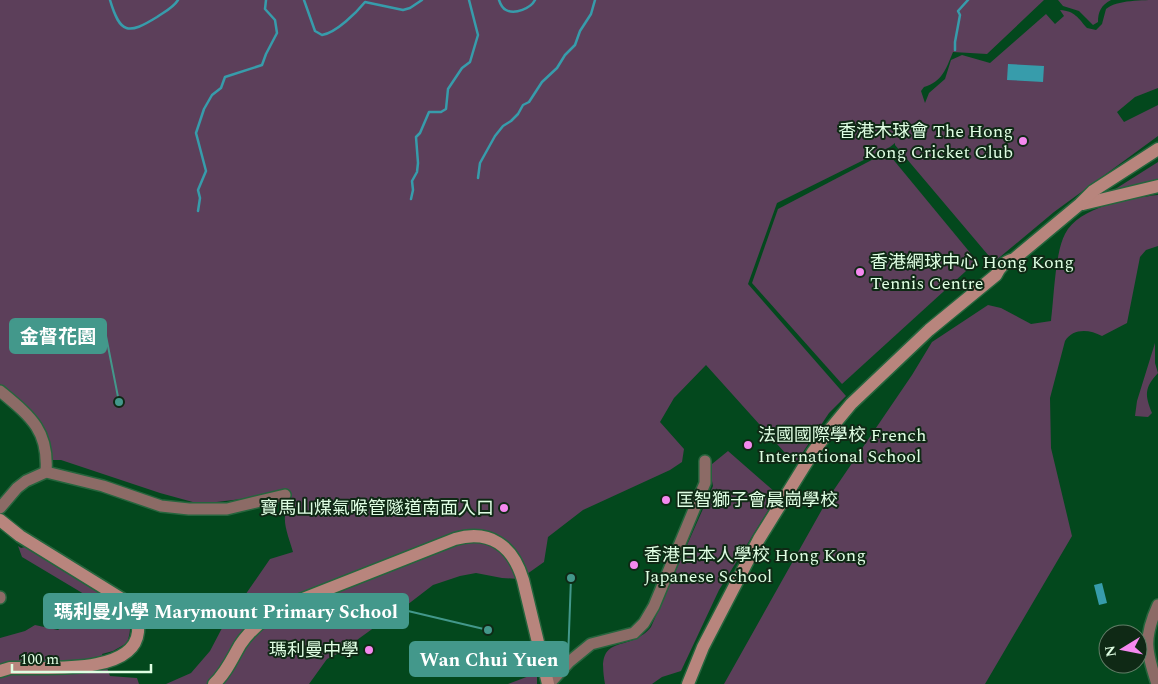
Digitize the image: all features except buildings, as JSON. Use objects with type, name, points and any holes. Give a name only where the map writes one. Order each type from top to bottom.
[{"type":"main road","points":[[688,684],[703,647],[759,539],[813,452],[851,404],[929,330],[996,275],[1008,260],[1014,259],[1093,191],[1158,149]]},
{"type":"main road","points":[[1080,204],[1158,186]]},
{"type":"main road","points":[[0,520],[20,536],[126,602],[134,610],[138,630],[136,641],[131,649],[124,656],[113,661],[84,666],[10,668],[0,672]]},
{"type":"main road","points":[[214,684],[224,673],[250,632],[276,611],[294,602],[446,543],[472,536],[487,538],[498,543],[509,552],[519,566],[524,580],[548,684]]},
{"type":"street","points":[[0,391],[27,414],[40,432],[47,455],[46,472]]},
{"type":"street","points":[[548,684],[569,662],[591,644],[634,633],[644,622],[654,606],[705,483],[705,461]]},
{"type":"street","points":[[0,508],[17,488],[38,474],[46,472],[104,486],[161,506],[189,509],[226,509],[285,495]]},
{"type":"street","points":[[1157,684],[1147,649],[1148,636],[1158,605]]},
{"type":"shaded area","points":[[0,0],[1044,0],[987,54],[953,52],[939,78],[921,91],[925,103],[929,93],[945,79],[951,60],[962,55],[990,63],[1046,14],[1055,24],[1064,16],[1060,10],[1069,12],[1076,16],[1087,28],[1096,30],[1102,24],[1106,9],[1111,6],[1130,1],[1158,0],[1158,88],[1135,97],[1117,112],[1124,122],[1158,105],[1158,136],[1054,212],[994,262],[895,143],[777,203],[748,284],[846,396],[829,413],[795,464],[706,365],[674,398],[660,422],[684,449],[682,462],[670,470],[583,510],[548,537],[544,562],[520,579],[476,573],[433,585],[394,615],[339,653],[327,659],[309,684],[166,684],[191,673],[210,651],[221,630],[270,559],[293,552],[285,520],[287,508],[291,503],[287,490],[258,497],[200,504],[160,493],[61,460],[52,460],[49,442],[0,386]]},
{"type":"shaded area","points":[[1058,0],[1111,0],[1102,7],[1099,12],[1098,22],[1093,25],[1079,11],[1063,6]]},
{"type":"shaded area","name":"香港網球中心 Hong Kong Tennis Centre","points":[[887,152],[977,261],[842,384],[752,283],[778,209]]},
{"type":"shaded area","points":[[1158,162],[1158,183],[1109,193]]},
{"type":"shaded area","points":[[1158,195],[1158,246],[1146,250],[1140,257],[1127,323],[1102,336],[1082,331],[1072,334],[1065,341],[1050,398],[1051,448],[1072,536],[985,684],[724,684],[829,497],[912,375],[932,342],[988,305],[1001,308],[1031,324],[1051,321],[1059,252],[1065,234],[1072,224],[1093,210],[1107,205],[1134,198]]},
{"type":"shaded area","points":[[1155,343],[1155,363],[1158,373],[1150,383],[1147,392],[1152,413],[1148,417],[1135,416],[1137,401]]},
{"type":"shaded area","points":[[728,451],[775,492],[769,509],[719,590],[681,671],[662,677],[652,684],[605,684],[603,667],[605,656],[609,650],[633,640],[651,627],[713,486],[711,476],[712,464]]},
{"type":"shaded area","points":[[18,546],[28,548],[97,591],[121,609],[130,623],[127,643],[113,651],[102,654],[110,676],[137,678],[139,684],[0,684],[0,638],[25,631],[35,625],[58,630],[87,609],[91,602],[84,594],[22,557]]},
{"type":"shaded area","points":[[537,673],[537,684],[508,684]]},
{"type":"water","points":[[1008,64],[1044,66],[1043,82],[1007,80]]},
{"type":"water","points":[[1102,583],[1107,603],[1099,605],[1094,585]]},
{"type":"waterway","points":[[110,0],[117,20],[126,28],[139,27],[147,23],[171,8],[178,0]]},
{"type":"waterway","points":[[198,211],[200,198],[198,190],[206,171],[196,133],[204,109],[212,95],[221,88],[225,77],[262,65],[277,33],[275,20],[265,9],[266,0]]},
{"type":"waterway","points":[[304,0],[315,31],[322,35],[340,26],[365,2],[403,10],[422,0]]},
{"type":"waterway","points":[[411,199],[412,181],[417,172],[418,163],[416,137],[420,133],[429,112],[441,112],[446,109],[448,89],[462,68],[470,62],[478,35],[469,0]]},
{"type":"waterway","points":[[499,0],[505,9],[514,12],[526,8],[535,0]]},
{"type":"waterway","points":[[478,178],[480,163],[495,136],[503,126],[518,114],[523,105],[529,102],[542,82],[557,68],[565,55],[575,45],[580,31],[591,14],[595,0]]},
{"type":"waterway","points":[[955,50],[960,15],[958,11],[968,0]]},
{"type":"place","name":"香港木球會 The Hong Kong Cricket Club","points":[[1023,141]]},
{"type":"place","name":"香港網球中心 Hong Kong Tennis Centre","points":[[860,272]]},
{"type":"place","name":"金督花園","points":[[119,402]]},
{"type":"place","name":"法國國際學校 French International School","points":[[748,445]]},
{"type":"place","name":"匡智獅子會晨崗學校","points":[[666,500]]},
{"type":"place","name":"寶馬山煤氣喉管隧道南面入口","points":[[504,508]]},
{"type":"place","name":"香港日本人學校 Hong Kong Japanese School","points":[[634,565]]},
{"type":"place","name":"Wan Chui Yuen","points":[[571,578]]},
{"type":"place","name":"瑪利曼小學 Marymount Primary School","points":[[488,630]]},
{"type":"place","name":"瑪利曼中學","points":[[369,650]]}]
